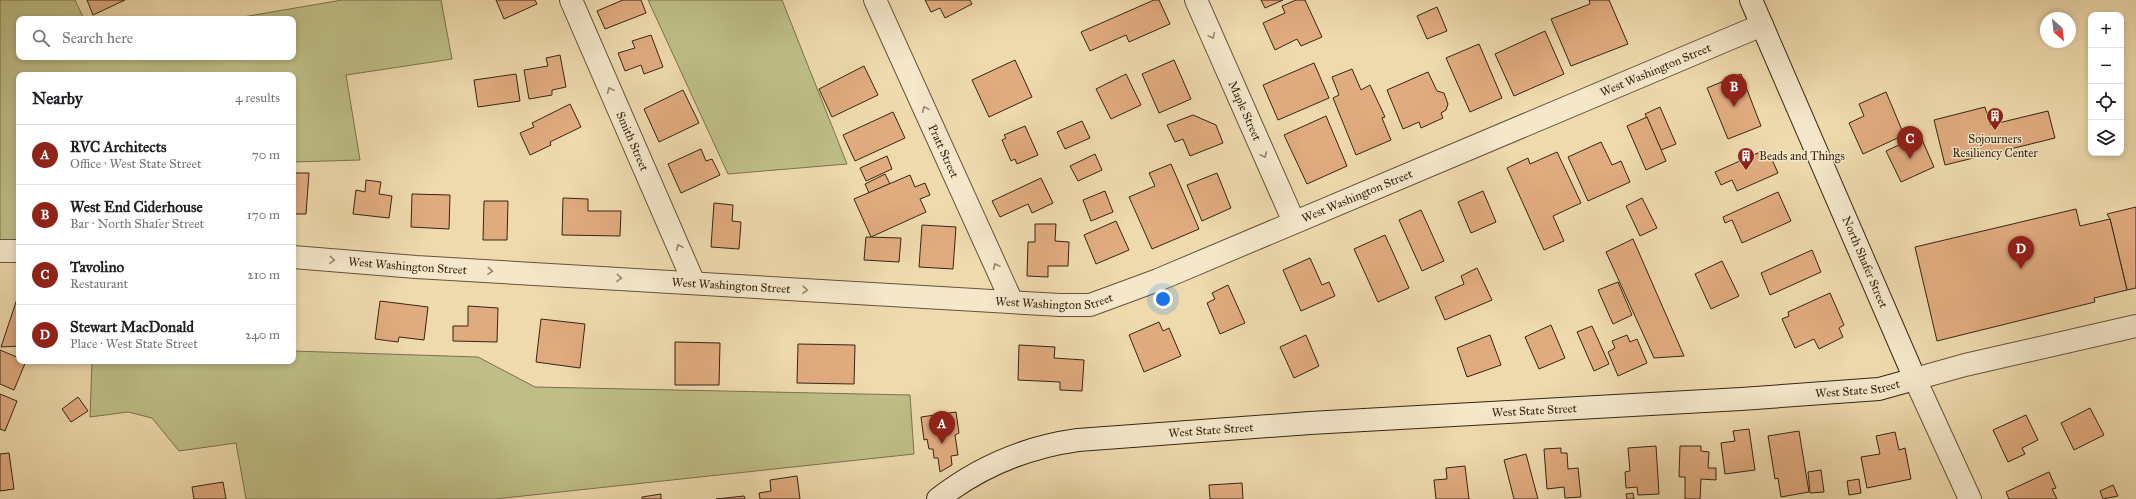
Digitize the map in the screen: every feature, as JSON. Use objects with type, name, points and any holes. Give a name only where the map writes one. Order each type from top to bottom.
[{"type":"street","name":"Smith Street","points":[[571,0],[694,283]]},
{"type":"street","name":"Pratt Street","points":[[875,0],[1012,302]]},
{"type":"street","name":"Maple Street","points":[[1196,0],[1294,222]]},
{"type":"street","name":"North Shafer Street","points":[[1751,0],[1915,379],[1970,499]]},
{"type":"street","name":"West Washington Street","points":[[296,257],[416,267],[1060,306],[1090,305],[1158,280],[1762,25]]},
{"type":"street","points":[[0,250],[16,250]]},
{"type":"street","name":"West State Street","points":[[938,499],[965,480],[1015,455],[1054,443],[1310,423],[1741,399],[1879,389],[1958,367],[2136,326]]},
{"type":"green space","points":[[0,0],[75,0],[83,16],[16,16],[16,60],[296,60],[296,16],[249,16],[342,0],[441,0],[452,59],[346,75],[360,160],[296,162],[296,72],[16,72],[16,251],[0,251]]},
{"type":"green space","points":[[648,0],[782,0],[847,164],[728,174]]},
{"type":"green space","points":[[296,351],[478,357],[535,387],[910,395],[914,454],[495,499],[246,499],[236,443],[179,451],[152,418],[128,412],[90,417],[92,364],[296,364]]},
{"type":"building","points":[[87,0],[125,0],[93,15]]},
{"type":"building","points":[[496,0],[535,0],[537,4],[504,19]]},
{"type":"building","points":[[623,0],[641,0],[646,13],[605,29],[597,11]]},
{"type":"building","points":[[925,0],[970,0],[972,4],[945,18],[940,8],[931,12]]},
{"type":"building","points":[[1154,0],[1159,0],[1170,24],[1129,42],[1126,35],[1090,51],[1081,32]]},
{"type":"building","points":[[1261,0],[1283,0],[1265,8]]},
{"type":"building","points":[[1296,0],[1305,0],[1322,37],[1301,46],[1297,39],[1275,50],[1263,23],[1285,13],[1282,6]]},
{"type":"building","points":[[1589,0],[1609,0],[1628,44],[1571,66],[1551,19],[1590,4]]},
{"type":"building","points":[[1437,7],[1447,31],[1427,39],[1417,16]]},
{"type":"building","points":[[1545,31],[1564,74],[1514,96],[1495,54]]},
{"type":"building","points":[[651,35],[663,67],[644,74],[641,65],[625,71],[618,53],[635,48],[632,41]]},
{"type":"building","points":[[1479,44],[1502,98],[1470,112],[1446,58]]},
{"type":"building","points":[[560,55],[566,87],[552,90],[552,95],[529,99],[524,70],[548,66],[546,58]]},
{"type":"building","points":[[1015,60],[1032,97],[989,117],[972,80]]},
{"type":"building","points":[[1174,60],[1191,99],[1159,113],[1142,74]]},
{"type":"building","points":[[1314,63],[1329,98],[1278,120],[1263,85]]},
{"type":"building","points":[[864,66],[878,95],[832,117],[819,89]]},
{"type":"building","points":[[1352,69],[1361,90],[1370,85],[1385,117],[1382,118],[1391,140],[1356,155],[1333,98],[1339,95],[1332,77]]},
{"type":"building","points":[[1428,72],[1437,91],[1444,93],[1448,104],[1446,110],[1441,113],[1443,118],[1421,128],[1419,122],[1403,129],[1387,90]]},
{"type":"building","points":[[516,74],[520,101],[478,107],[474,80]]},
{"type":"building","points":[[1126,74],[1141,105],[1111,119],[1096,89]]},
{"type":"building","points":[[1741,74],[1761,126],[1728,139],[1707,88]]},
{"type":"building","points":[[683,90],[699,123],[659,142],[644,109]]},
{"type":"building","points":[[1886,92],[1904,135],[1863,154],[1849,123],[1864,116],[1859,104]]},
{"type":"building","points":[[570,104],[581,127],[550,142],[551,145],[530,155],[520,133],[534,127],[532,123]]},
{"type":"building","points":[[1660,107],[1676,144],[1661,150],[1645,114]]},
{"type":"building","name":"Sojourners Resiliency Center","points":[[1985,107],[1990,125],[2048,111],[2055,138],[1945,165],[1934,120]]},
{"type":"building","points":[[893,112],[905,138],[855,161],[843,135]]},
{"type":"building","points":[[1193,115],[1216,125],[1223,143],[1190,156],[1183,139],[1175,142],[1167,125]]},
{"type":"building","points":[[1326,116],[1347,166],[1307,184],[1284,135]]},
{"type":"building","points":[[1647,117],[1666,161],[1646,170],[1627,126]]},
{"type":"building","points":[[1082,121],[1090,138],[1065,149],[1057,132]]},
{"type":"building","points":[[1025,126],[1038,155],[1017,164],[1015,159],[1011,161],[1002,140],[1006,138],[1004,135]]},
{"type":"building","points":[[1920,135],[1934,167],[1901,182],[1886,151]]},
{"type":"building","points":[[1601,142],[1612,165],[1621,161],[1630,182],[1588,201],[1568,157]]},
{"type":"building","points":[[701,149],[706,161],[712,159],[720,175],[681,193],[668,164]]},
{"type":"building","points":[[1557,152],[1581,203],[1553,216],[1564,241],[1544,250],[1507,168],[1528,158],[1530,164]]},
{"type":"building","name":"Beads and Things","points":[[1760,152],[1763,158],[1770,155],[1778,173],[1737,191],[1732,180],[1721,185],[1715,172]]},
{"type":"building","points":[[1095,154],[1102,170],[1078,181],[1070,166]]},
{"type":"building","points":[[887,156],[892,169],[866,181],[860,168]]},
{"type":"building","points":[[1171,164],[1199,229],[1152,249],[1129,197],[1155,186],[1149,173]]},
{"type":"building","points":[[296,173],[309,173],[306,214],[296,214]]},
{"type":"building","points":[[1217,173],[1231,208],[1202,221],[1187,185]]},
{"type":"building","points":[[885,174],[890,184],[869,193],[865,184]]},
{"type":"building","points":[[910,175],[915,187],[925,183],[930,195],[920,199],[926,212],[871,237],[854,199]]},
{"type":"building","points":[[1041,178],[1053,203],[1032,213],[1028,204],[1000,217],[992,201]]},
{"type":"building","points":[[366,180],[381,182],[379,194],[392,196],[389,218],[353,214],[356,190],[365,192]]},
{"type":"building","points":[[1105,191],[1113,212],[1091,221],[1083,200]]},
{"type":"building","points":[[1483,191],[1496,222],[1471,233],[1458,202]]},
{"type":"building","points":[[1778,192],[1791,221],[1742,243],[1732,220],[1725,223],[1723,217]]},
{"type":"building","points":[[412,194],[450,195],[449,229],[411,227]]},
{"type":"building","points":[[563,198],[588,199],[588,211],[621,211],[620,236],[562,235]]},
{"type":"building","points":[[1642,198],[1657,228],[1640,236],[1626,206]]},
{"type":"building","points":[[484,201],[508,201],[507,240],[483,240]]},
{"type":"building","points":[[714,203],[733,205],[732,221],[741,222],[739,249],[711,247]]},
{"type":"building","points":[[2136,207],[2136,288],[2127,290],[2110,219],[2107,214]]},
{"type":"building","points":[[2076,209],[2080,226],[2110,219],[2127,290],[2094,298],[2095,302],[1937,341],[1915,247]]},
{"type":"building","points":[[1421,210],[1444,261],[1422,271],[1399,220]]},
{"type":"building","points":[[1116,221],[1129,250],[1096,264],[1084,235]]},
{"type":"building","points":[[1035,224],[1056,224],[1055,241],[1069,242],[1068,266],[1048,266],[1048,277],[1027,276],[1028,242],[1035,242]]},
{"type":"building","points":[[922,225],[956,227],[953,269],[919,267]]},
{"type":"building","points":[[1385,235],[1409,288],[1378,302],[1354,249]]},
{"type":"building","points":[[866,237],[901,238],[899,262],[864,260]]},
{"type":"building","points":[[1633,239],[1684,356],[1654,358],[1606,252]]},
{"type":"building","points":[[1812,250],[1821,272],[1770,295],[1761,273]]},
{"type":"building","points":[[1310,258],[1322,285],[1329,282],[1335,296],[1301,311],[1283,270]]},
{"type":"building","points":[[1722,261],[1739,296],[1711,309],[1695,274]]},
{"type":"building","points":[[1477,268],[1492,300],[1445,320],[1435,297],[1464,284],[1461,276]]},
{"type":"building","points":[[1618,282],[1632,315],[1613,324],[1598,290]]},
{"type":"building","points":[[1228,285],[1245,323],[1220,334],[1207,303],[1215,299],[1212,293]]},
{"type":"building","points":[[1830,293],[1844,325],[1839,328],[1843,337],[1819,349],[1814,339],[1795,348],[1782,319],[1789,316],[1788,312]]},
{"type":"building","points":[[380,301],[428,307],[424,340],[399,337],[398,342],[375,339]]},
{"type":"building","points":[[16,302],[16,346],[1,347]]},
{"type":"building","points":[[468,306],[498,308],[497,342],[453,341],[453,326],[468,326]]},
{"type":"building","points":[[541,319],[585,324],[580,368],[536,362]]},
{"type":"building","points":[[1159,322],[1163,331],[1169,328],[1181,356],[1144,372],[1129,335]]},
{"type":"building","points":[[1551,325],[1565,358],[1539,369],[1525,337]]},
{"type":"building","points":[[1592,326],[1609,364],[1594,371],[1577,332]]},
{"type":"building","points":[[1306,335],[1319,366],[1294,378],[1280,347]]},
{"type":"building","points":[[1490,335],[1501,365],[1467,377],[1457,348]]},
{"type":"building","points":[[1627,335],[1630,342],[1637,339],[1647,363],[1618,376],[1608,352],[1615,348],[1612,341]]},
{"type":"building","points":[[675,342],[720,343],[719,385],[675,385]]},
{"type":"building","points":[[798,344],[855,345],[854,384],[797,383]]},
{"type":"building","points":[[1019,345],[1055,347],[1054,358],[1084,360],[1082,391],[1060,390],[1060,382],[1018,380]]},
{"type":"building","points":[[0,350],[16,357],[16,364],[25,364],[14,390],[0,384]]},
{"type":"building","points":[[0,394],[17,401],[5,431],[0,429]]},
{"type":"building","points":[[78,397],[88,411],[71,422],[62,409]]},
{"type":"building","points":[[2090,408],[2104,435],[2074,450],[2061,423]]},
{"type":"building","points":[[956,412],[959,433],[955,435],[958,455],[951,456],[952,465],[940,472],[938,458],[934,458],[933,449],[929,449],[927,439],[924,440],[921,417]]},
{"type":"building","points":[[2026,415],[2038,440],[2022,448],[2025,454],[2008,462],[1993,430]]},
{"type":"building","points":[[1749,429],[1755,470],[1725,474],[1721,443],[1735,441],[1733,431]]},
{"type":"building","points":[[1799,431],[1809,492],[1781,497],[1778,478],[1775,479],[1768,436]]},
{"type":"building","points":[[1895,432],[1899,450],[1905,448],[1911,479],[1867,488],[1861,457],[1880,454],[1876,436]]},
{"type":"building","points":[[1656,446],[1659,494],[1638,495],[1637,487],[1626,488],[1625,472],[1630,471],[1628,448]]},
{"type":"building","points":[[1680,446],[1701,446],[1701,451],[1709,452],[1708,468],[1716,468],[1716,480],[1701,479],[1700,499],[1685,499],[1685,477],[1679,477]]},
{"type":"building","points":[[1561,448],[1561,453],[1567,453],[1568,469],[1578,468],[1581,497],[1565,498],[1564,487],[1547,489],[1544,449]]},
{"type":"building","points":[[9,453],[14,489],[0,491],[0,454]]},
{"type":"building","points":[[1526,454],[1538,499],[1514,499],[1504,460]]},
{"type":"building","points":[[1465,466],[1469,499],[1436,499],[1434,480],[1447,479],[1446,468]]},
{"type":"building","points":[[1821,470],[1824,492],[1810,493],[1808,472]]},
{"type":"building","points":[[2049,472],[2056,488],[2052,489],[2057,499],[2009,499],[2006,492]]},
{"type":"building","points":[[797,476],[800,499],[760,499],[759,493],[771,491],[770,480]]},
{"type":"building","points":[[1859,479],[1861,493],[1849,495],[1847,481]]},
{"type":"building","points":[[223,482],[226,499],[194,499],[192,487]]},
{"type":"building","points":[[1242,483],[1243,499],[1210,499],[1209,485]]},
{"type":"building","points":[[2113,485],[2118,496],[2103,499],[2100,491]]},
{"type":"building","points":[[1633,493],[1634,499],[1627,499],[1626,494]]},
{"type":"building","points":[[661,494],[661,499],[642,499],[642,497]]},
{"type":"building","points":[[744,496],[745,499],[716,499]]},
{"type":"place","name":"West End Ciderhouse","points":[[1734,107]]},
{"type":"place","name":"Sojourners Resiliency Center","points":[[1995,131]]},
{"type":"place","name":"Tavolino","points":[[1910,159]]},
{"type":"place","name":"Beads and Things","points":[[1746,171]]},
{"type":"place","name":"Stewart MacDonald","points":[[2021,269]]},
{"type":"place","name":"RVC Architects","points":[[942,444]]}]
